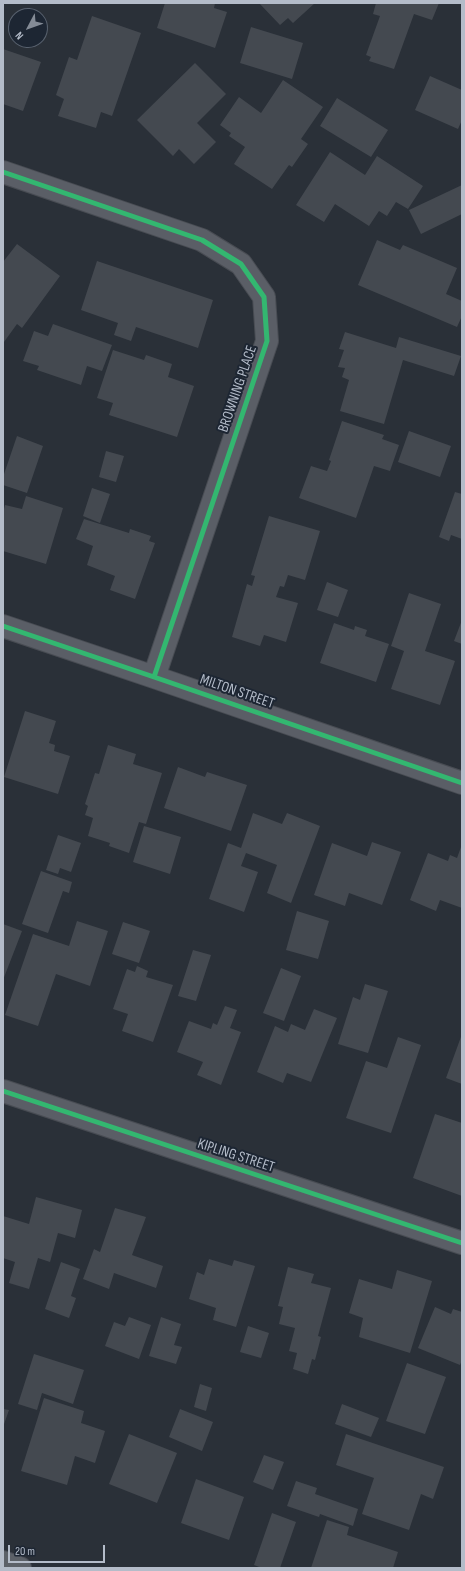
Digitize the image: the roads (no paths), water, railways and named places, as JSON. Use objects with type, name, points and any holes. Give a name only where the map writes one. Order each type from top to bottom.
[{"type":"main road","points":[[3,1562],[20,1568]]},
{"type":"street","name":"BROWNING PLACE","points":[[3,172],[202,240],[241,264],[264,297],[267,341],[154,677]]},
{"type":"street","name":"MILTON STREET","points":[[3,626],[462,783]]},
{"type":"street","name":"KIPLING STREET","points":[[3,1091],[462,1243]]}]
